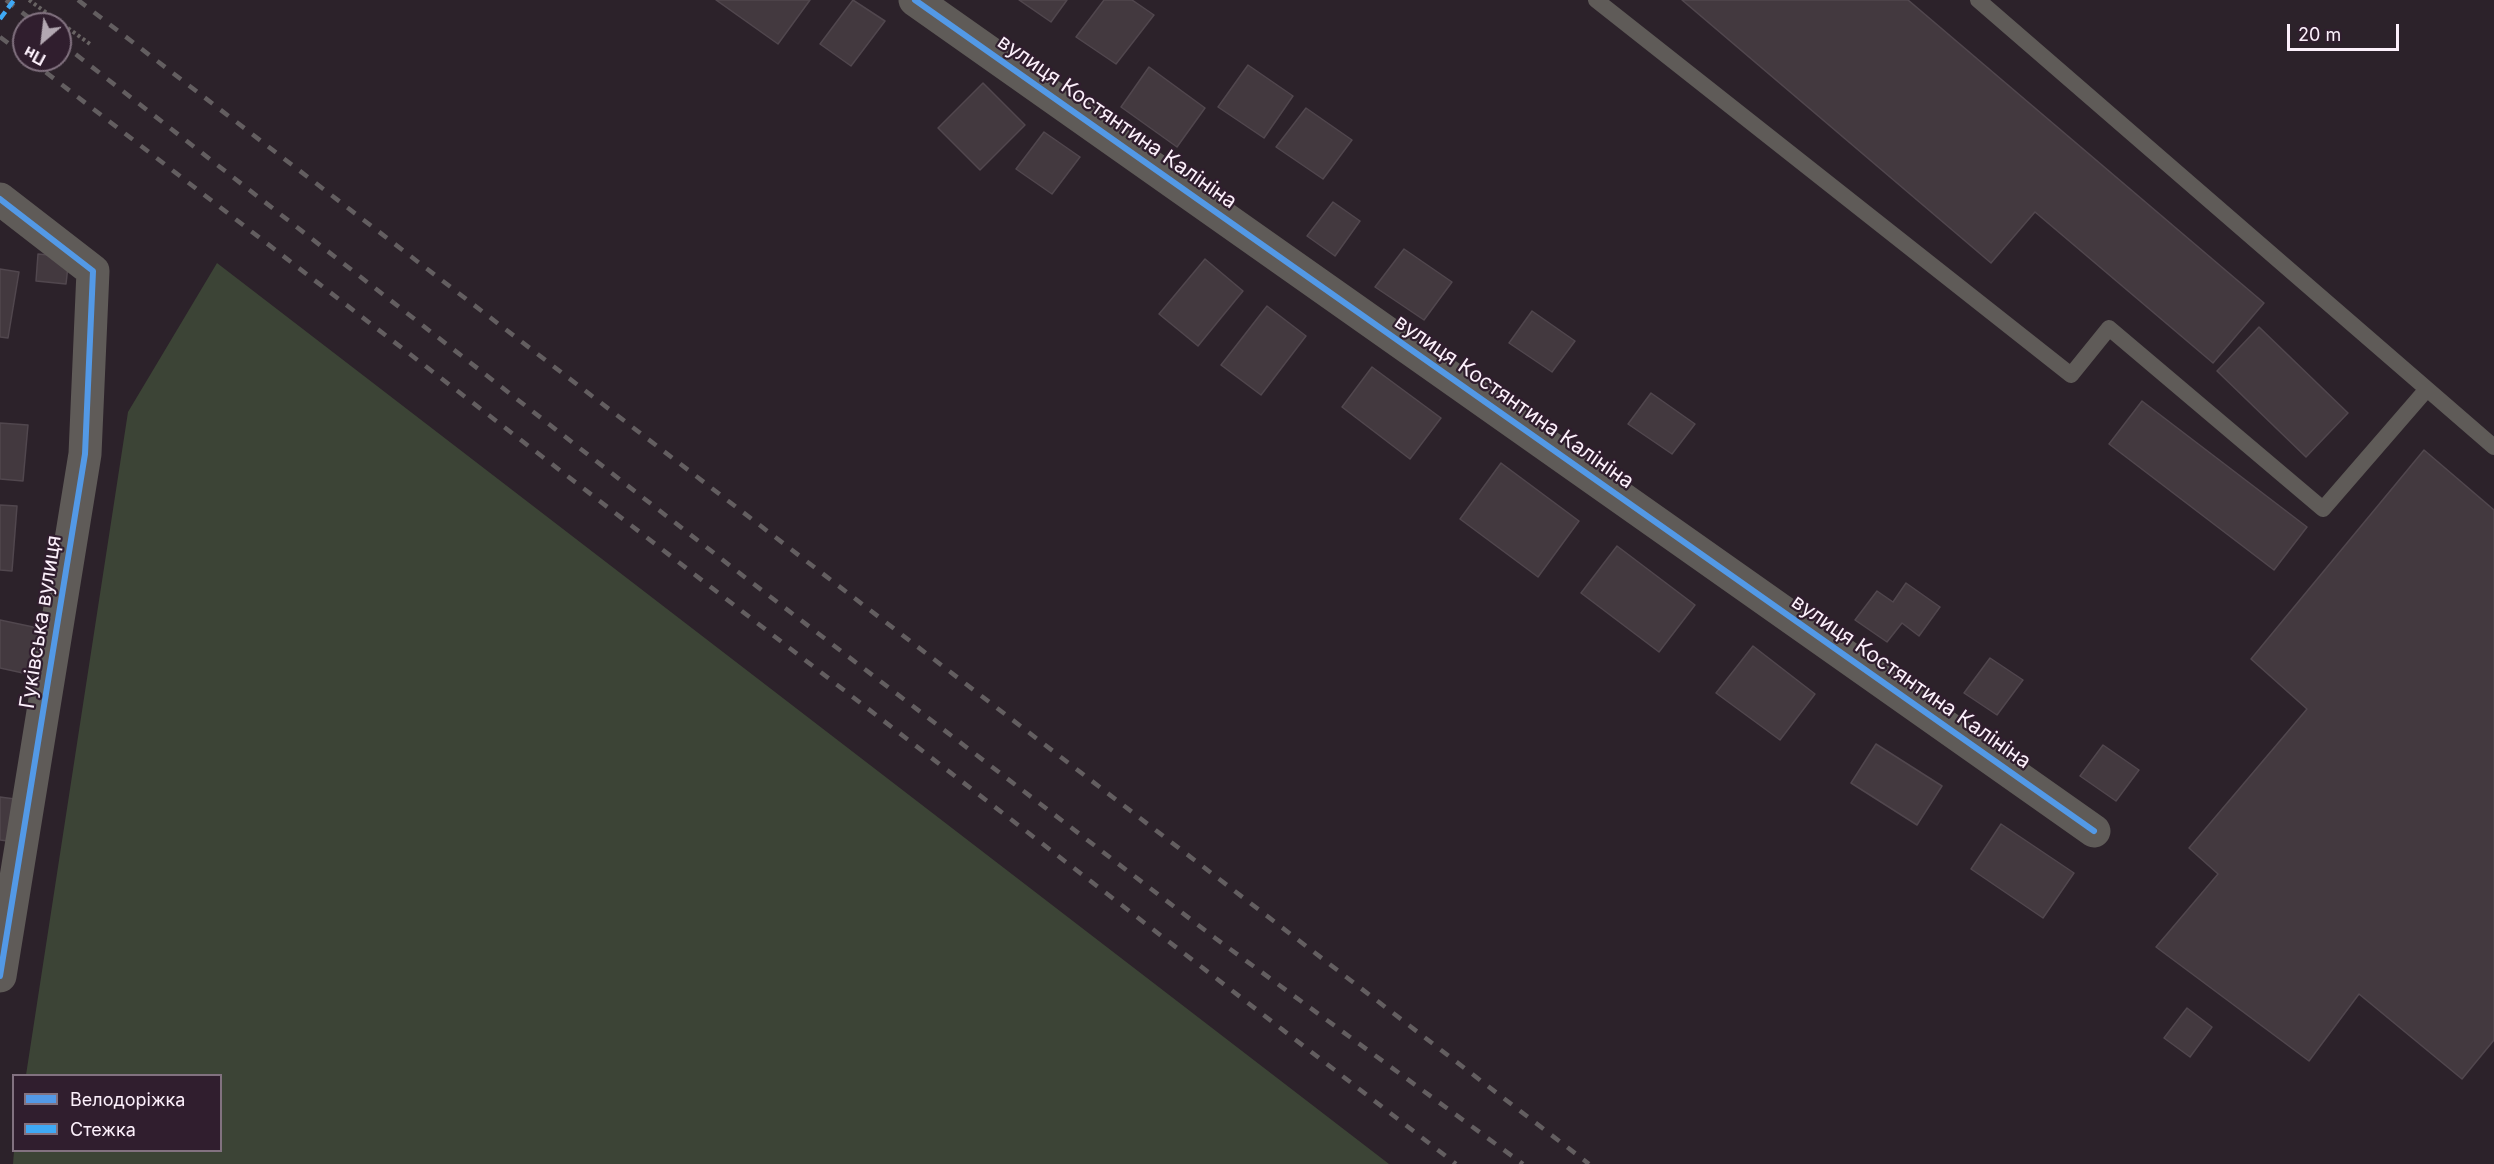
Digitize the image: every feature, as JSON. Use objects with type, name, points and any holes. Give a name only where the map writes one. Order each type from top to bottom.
[{"type":"street","name":"вулиця Костянтина Калініна","points":[[915,0],[2094,831]]},
{"type":"street","name":"Гуківська вулиця","points":[[0,199],[93,271],[85,454],[0,976]]},
{"type":"lane","points":[[1596,0],[2071,375],[2109,328],[2323,508],[2427,389]]},
{"type":"lane","points":[[1978,0],[2494,447]]},
{"type":"path","points":[[29,0],[90,44]]},
{"type":"green space","points":[[217,263],[1389,1164],[13,1164],[14,1152],[222,1152],[222,1074],[26,1074],[128,412]]},
{"type":"building","points":[[716,0],[810,0],[778,44]]},
{"type":"building","points":[[853,0],[885,21],[851,66],[820,44]]},
{"type":"building","points":[[1019,0],[1067,0],[1051,22]]},
{"type":"building","points":[[1104,0],[1132,0],[1154,15],[1116,64],[1076,37]]},
{"type":"building","points":[[1682,0],[1908,0],[2264,303],[2213,363],[2035,212],[1991,263]]},
{"type":"building","points":[[1248,65],[1293,96],[1264,138],[1218,107]]},
{"type":"building","points":[[1149,67],[1205,108],[1177,147],[1121,107]]},
{"type":"building","points":[[983,83],[1025,125],[980,170],[938,128]]},
{"type":"building","points":[[1306,108],[1352,140],[1323,179],[1276,147]]},
{"type":"building","points":[[1044,132],[1080,157],[1052,194],[1016,169]]},
{"type":"building","points":[[1333,202],[1360,221],[1335,256],[1307,236]]},
{"type":"building","points":[[1404,249],[1452,282],[1424,320],[1375,287]]},
{"type":"building","points":[[38,254],[69,257],[66,284],[36,281]]},
{"type":"building","points":[[1205,259],[1243,291],[1198,346],[1159,314]]},
{"type":"building","points":[[0,269],[19,272],[8,338],[0,337]]},
{"type":"building","points":[[1267,306],[1306,336],[1261,395],[1221,365]]},
{"type":"building","points":[[1532,311],[1575,341],[1552,372],[1509,343]]},
{"type":"building","points":[[2259,327],[2348,413],[2306,457],[2217,371]]},
{"type":"building","points":[[1372,367],[1441,418],[1410,459],[1342,407]]},
{"type":"building","points":[[1651,393],[1695,424],[1672,454],[1628,424]]},
{"type":"building","points":[[2142,401],[2307,527],[2274,570],[2109,444]]},
{"type":"building","points":[[0,423],[28,425],[23,481],[0,479]]},
{"type":"building","points":[[2424,450],[2494,510],[2494,1040],[2462,1079],[2359,994],[2309,1061],[2156,947],[2218,874],[2189,848],[2307,709],[2251,659]]},
{"type":"building","points":[[1501,463],[1579,521],[1538,577],[1460,519]]},
{"type":"building","points":[[0,505],[17,506],[12,571],[0,570]]},
{"type":"building","points":[[1617,546],[1695,605],[1659,652],[1581,593]]},
{"type":"building","points":[[1906,583],[1940,607],[1919,636],[1902,623],[1887,642],[1855,620],[1877,591],[1893,602]]},
{"type":"building","points":[[0,620],[38,628],[32,675],[0,668]]},
{"type":"building","points":[[1753,646],[1815,694],[1780,740],[1716,693]]},
{"type":"building","points":[[1990,658],[2023,680],[1997,715],[1964,693]]},
{"type":"building","points":[[1876,744],[1942,786],[1917,825],[1851,783]]},
{"type":"building","points":[[2103,745],[2139,770],[2116,801],[2080,776]]},
{"type":"building","points":[[0,797],[15,799],[8,841],[0,840]]},
{"type":"building","points":[[2001,824],[2074,873],[2043,918],[1971,869]]},
{"type":"building","points":[[2187,1008],[2212,1027],[2190,1057],[2164,1038]]},
{"type":"railway","points":[[6,0],[22,12]]},
{"type":"railway","points":[[78,0],[1589,1164]]},
{"type":"railway","points":[[0,37],[12,46]]},
{"type":"railway","points":[[72,51],[742,575],[1215,938],[1523,1164]]},
{"type":"railway","points":[[46,72],[1456,1164]]},
{"type":"marked path","points":[[0,19],[14,0]]},
{"type":"cycle path","points":[[915,0],[2094,831]]},
{"type":"cycle path","points":[[0,199],[93,271],[85,454],[0,976]]}]
